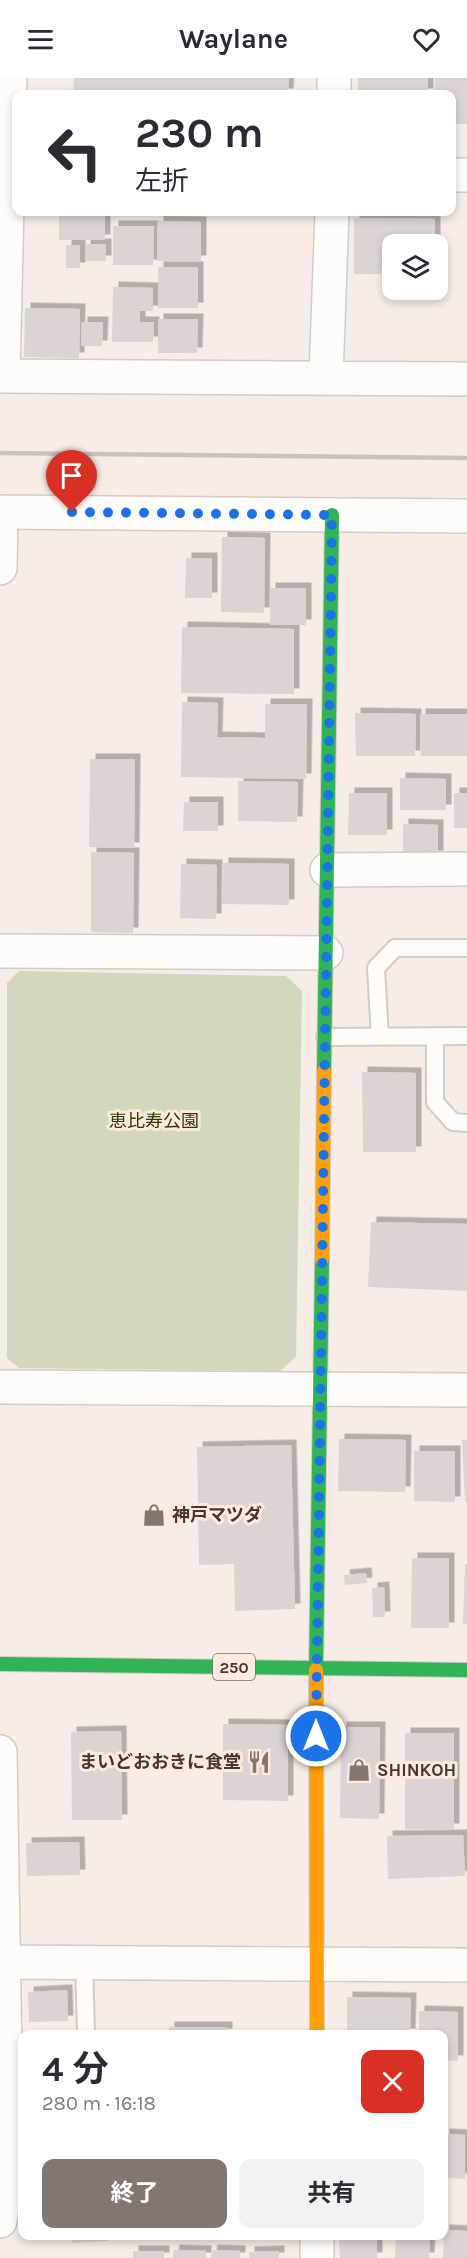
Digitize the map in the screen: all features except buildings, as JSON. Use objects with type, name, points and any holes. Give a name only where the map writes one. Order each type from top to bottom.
[{"type":"main road","points":[[316,2030],[316,1668],[332,515]]},
{"type":"main road","name":"250","points":[[0,1664],[467,1670]]},
{"type":"street","points":[[10,78],[1,376],[467,379]]},
{"type":"street","points":[[326,377],[332,216]]},
{"type":"street","points":[[0,568],[1,512],[467,516]]},
{"type":"street","points":[[327,870],[467,869]]},
{"type":"street","points":[[0,951],[326,953]]},
{"type":"street","points":[[0,1387],[467,1390]]},
{"type":"street","points":[[0,1752],[2,1962],[15,2175],[0,2221]]},
{"type":"street","points":[[2,1962],[467,1965]]},
{"type":"street","points":[[316,2240],[316,2258]]},
{"type":"lane","points":[[380,1037],[376,968],[395,948],[467,948]]},
{"type":"lane","points":[[435,1036],[435,1102],[453,1122],[467,1123]]},
{"type":"lane","points":[[325,1037],[467,1036]]},
{"type":"lane","points":[[84,1962],[86,2030]]},
{"type":"green space","name":"恵比寿公園","points":[[19,971],[286,976],[302,991],[296,1357],[280,1371],[19,1368],[7,1358],[7,983]]},
{"type":"railway","points":[[0,453],[467,458]]},
{"type":"traffic: fast","points":[[324,1071],[332,515]]},
{"type":"traffic: fast","points":[[316,1670],[322,1259]]},
{"type":"traffic: fast","points":[[0,1664],[467,1670]]},
{"type":"traffic: slow","points":[[322,1259],[324,1071]]},
{"type":"traffic: slow","points":[[316,1670],[317,2030]]},
{"type":"place","name":"神戸マツダ","points":[[154,1515]]},
{"type":"place","name":"まいどおおきに食堂","points":[[259,1762]]},
{"type":"place","name":"SHINKOH","points":[[359,1770]]},
{"type":"route","points":[[72,512],[332,515],[316,1736]]}]
